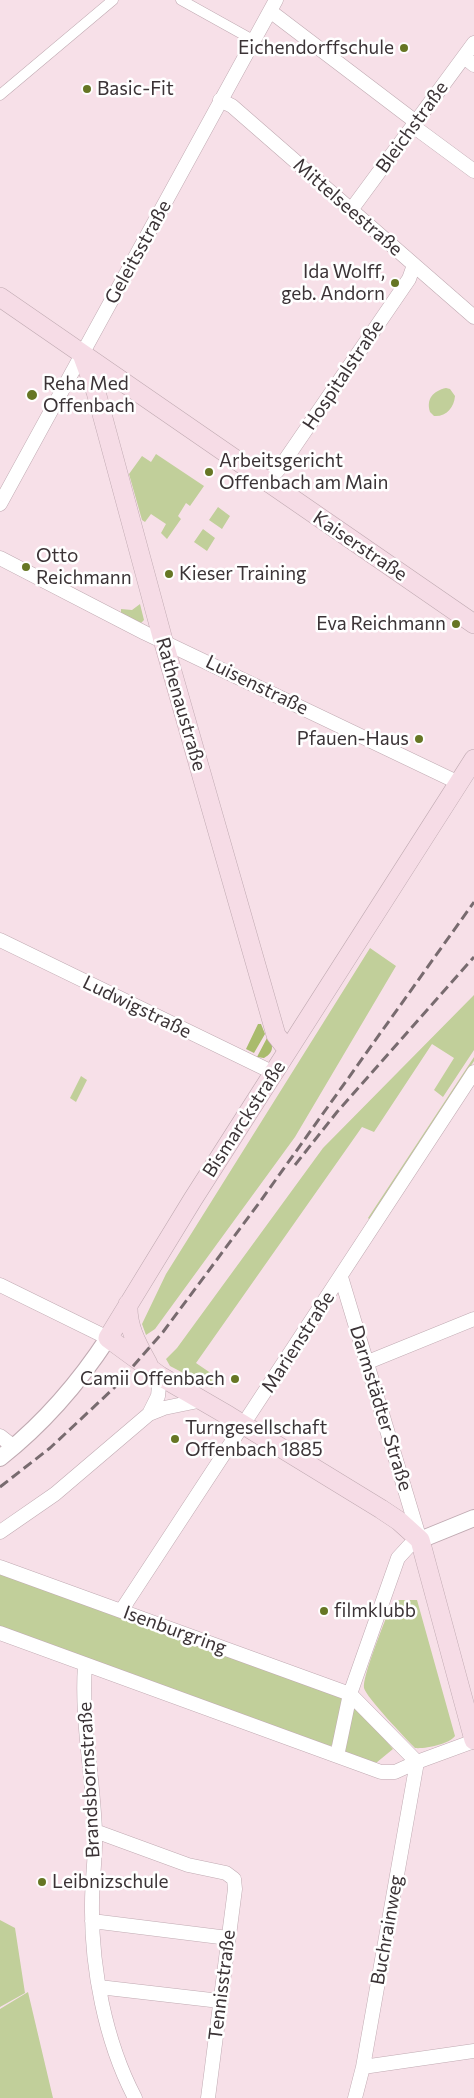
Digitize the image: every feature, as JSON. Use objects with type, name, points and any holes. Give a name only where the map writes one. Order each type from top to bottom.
[{"type":"main road","name":"Kaiserstraße","points":[[0,297],[474,624]]},
{"type":"main road","name":"Rathenaustraße","points":[[82,354],[96,392],[162,640],[276,1035],[289,1048]]},
{"type":"main road","name":"Bismarckstraße","points":[[108,1338],[289,1048],[473,763]]},
{"type":"main road","points":[[128,1304],[128,1317],[133,1335],[156,1373]]},
{"type":"main road","points":[[108,1338],[156,1373],[244,1424],[394,1518],[420,1540],[474,1740]]},
{"type":"street","points":[[0,95],[113,0]]},
{"type":"street","points":[[181,0],[250,45]]},
{"type":"street","points":[[273,6],[414,124],[474,171]]},
{"type":"street","name":"Geleitsstraße","points":[[0,504],[273,6]]},
{"type":"street","name":"Bleichstraße","points":[[351,210],[414,124],[469,61],[474,43]]},
{"type":"street","name":"Mittelseestraße","points":[[220,100],[232,106],[474,317]]},
{"type":"street","name":"Hospitalstraße","points":[[268,482],[279,470],[409,279],[414,265]]},
{"type":"street","name":"Luisenstraße","points":[[0,559],[162,640],[459,783]]},
{"type":"street","name":"Ludwigstraße","points":[[0,940],[274,1073]]},
{"type":"street","name":"Marienstraße","points":[[121,1611],[474,1072]]},
{"type":"street","name":"Darmstädter Straße","points":[[341,1277],[420,1540]]},
{"type":"street","points":[[0,1285],[108,1338]]},
{"type":"street","points":[[368,1362],[474,1319]]},
{"type":"street","name":"Bismarckstraße","points":[[0,1458],[59,1404],[78,1382],[108,1338]]},
{"type":"street","points":[[149,1414],[158,1396],[156,1373]]},
{"type":"street","points":[[0,1532],[55,1494],[149,1414],[164,1408],[203,1400]]},
{"type":"street","points":[[0,1436],[14,1447]]},
{"type":"street","points":[[337,1756],[350,1694],[398,1558],[409,1546],[420,1540],[474,1518]]},
{"type":"street","name":"Isenburgring","points":[[0,1567],[350,1694],[416,1762]]},
{"type":"street","points":[[0,1633],[386,1773],[395,1772],[474,1740]]},
{"type":"street","name":"Brandsbornstraße","points":[[85,1665],[83,1689],[95,1831],[92,1921],[99,1987],[105,2018],[113,2044],[135,2098]]},
{"type":"street","name":"Buchrainweg","points":[[355,2098],[363,2067],[416,1762]]},
{"type":"street","name":"Tennisstraße","points":[[95,1831],[188,1865],[230,1874],[234,1879],[235,1888],[208,2098]]},
{"type":"street","points":[[92,1921],[228,1938]]},
{"type":"street","points":[[99,1987],[220,2001]]},
{"type":"street","points":[[363,2067],[474,2051]]},
{"type":"green space","points":[[446,388],[450,389],[455,396],[453,404],[446,413],[434,416],[430,412],[430,399],[434,393]]},
{"type":"green space","points":[[156,454],[204,486],[190,506],[186,503],[178,516],[181,519],[167,539],[161,533],[166,524],[151,514],[145,522],[142,520],[129,474],[142,456],[151,462]]},
{"type":"green space","points":[[218,507],[230,516],[222,529],[209,520]]},
{"type":"green space","points":[[203,529],[215,538],[207,551],[194,542]]},
{"type":"green space","points":[[140,604],[144,620],[141,623],[121,613],[121,609],[132,610]]},
{"type":"green space","points":[[370,948],[396,966],[295,1137],[155,1329],[146,1335],[142,1324],[166,1274]]},
{"type":"green space","points":[[474,995],[474,1050],[443,1097],[434,1090],[454,1058],[432,1044],[374,1132],[362,1127],[196,1363],[218,1378],[212,1388],[170,1366],[166,1359],[177,1348],[323,1148]]},
{"type":"green space","points":[[258,1024],[261,1024],[265,1034],[254,1053],[246,1049]]},
{"type":"green space","points":[[268,1036],[272,1045],[270,1053],[264,1058],[257,1057]]},
{"type":"green space","points":[[474,1057],[474,1061],[370,1220],[368,1218]]},
{"type":"green space","points":[[81,1076],[87,1080],[76,1102],[70,1098]]},
{"type":"green space","points":[[0,1573],[342,1696],[343,1699],[333,1745],[330,1746],[0,1629]]},
{"type":"green space","points":[[397,1600],[417,1600],[455,1736],[448,1741],[425,1748],[415,1748],[379,1709],[364,1688],[366,1673],[378,1638],[389,1610],[394,1609]]},
{"type":"green space","points":[[355,1708],[359,1709],[393,1749],[376,1763],[344,1750]]},
{"type":"green space","points":[[0,1920],[15,1928],[25,1993],[0,2007]]},
{"type":"green space","points":[[28,1992],[53,2098],[0,2098],[0,2009]]},
{"type":"railway","points":[[0,1487],[50,1448],[114,1388],[163,1332],[262,1199],[474,902]]},
{"type":"railway","points":[[295,1165],[337,1112],[474,957]]},
{"type":"place","name":"Eichendorffschule","points":[[404,48]]},
{"type":"place","name":"Basic-Fit","points":[[87,89]]},
{"type":"place","name":"Ida Wolff, geb. Andorn","points":[[395,283]]},
{"type":"place","name":"Reha Med Offenbach","points":[[32,395]]},
{"type":"place","name":"Arbeitsgericht Offenbach am Main","points":[[209,472]]},
{"type":"place","name":"Otto Reichmann","points":[[26,567]]},
{"type":"place","name":"Kieser Training","points":[[169,574]]},
{"type":"place","name":"Eva Reichmann","points":[[456,624]]},
{"type":"place","name":"Pfauen-Haus","points":[[419,739]]},
{"type":"place","name":"Camii Offenbach","points":[[235,1379]]},
{"type":"place","name":"Turngesellschaft Offenbach 1885","points":[[175,1439]]},
{"type":"place","name":"filmklubb","points":[[324,1611]]},
{"type":"place","name":"Leibnizschule","points":[[42,1882]]}]
